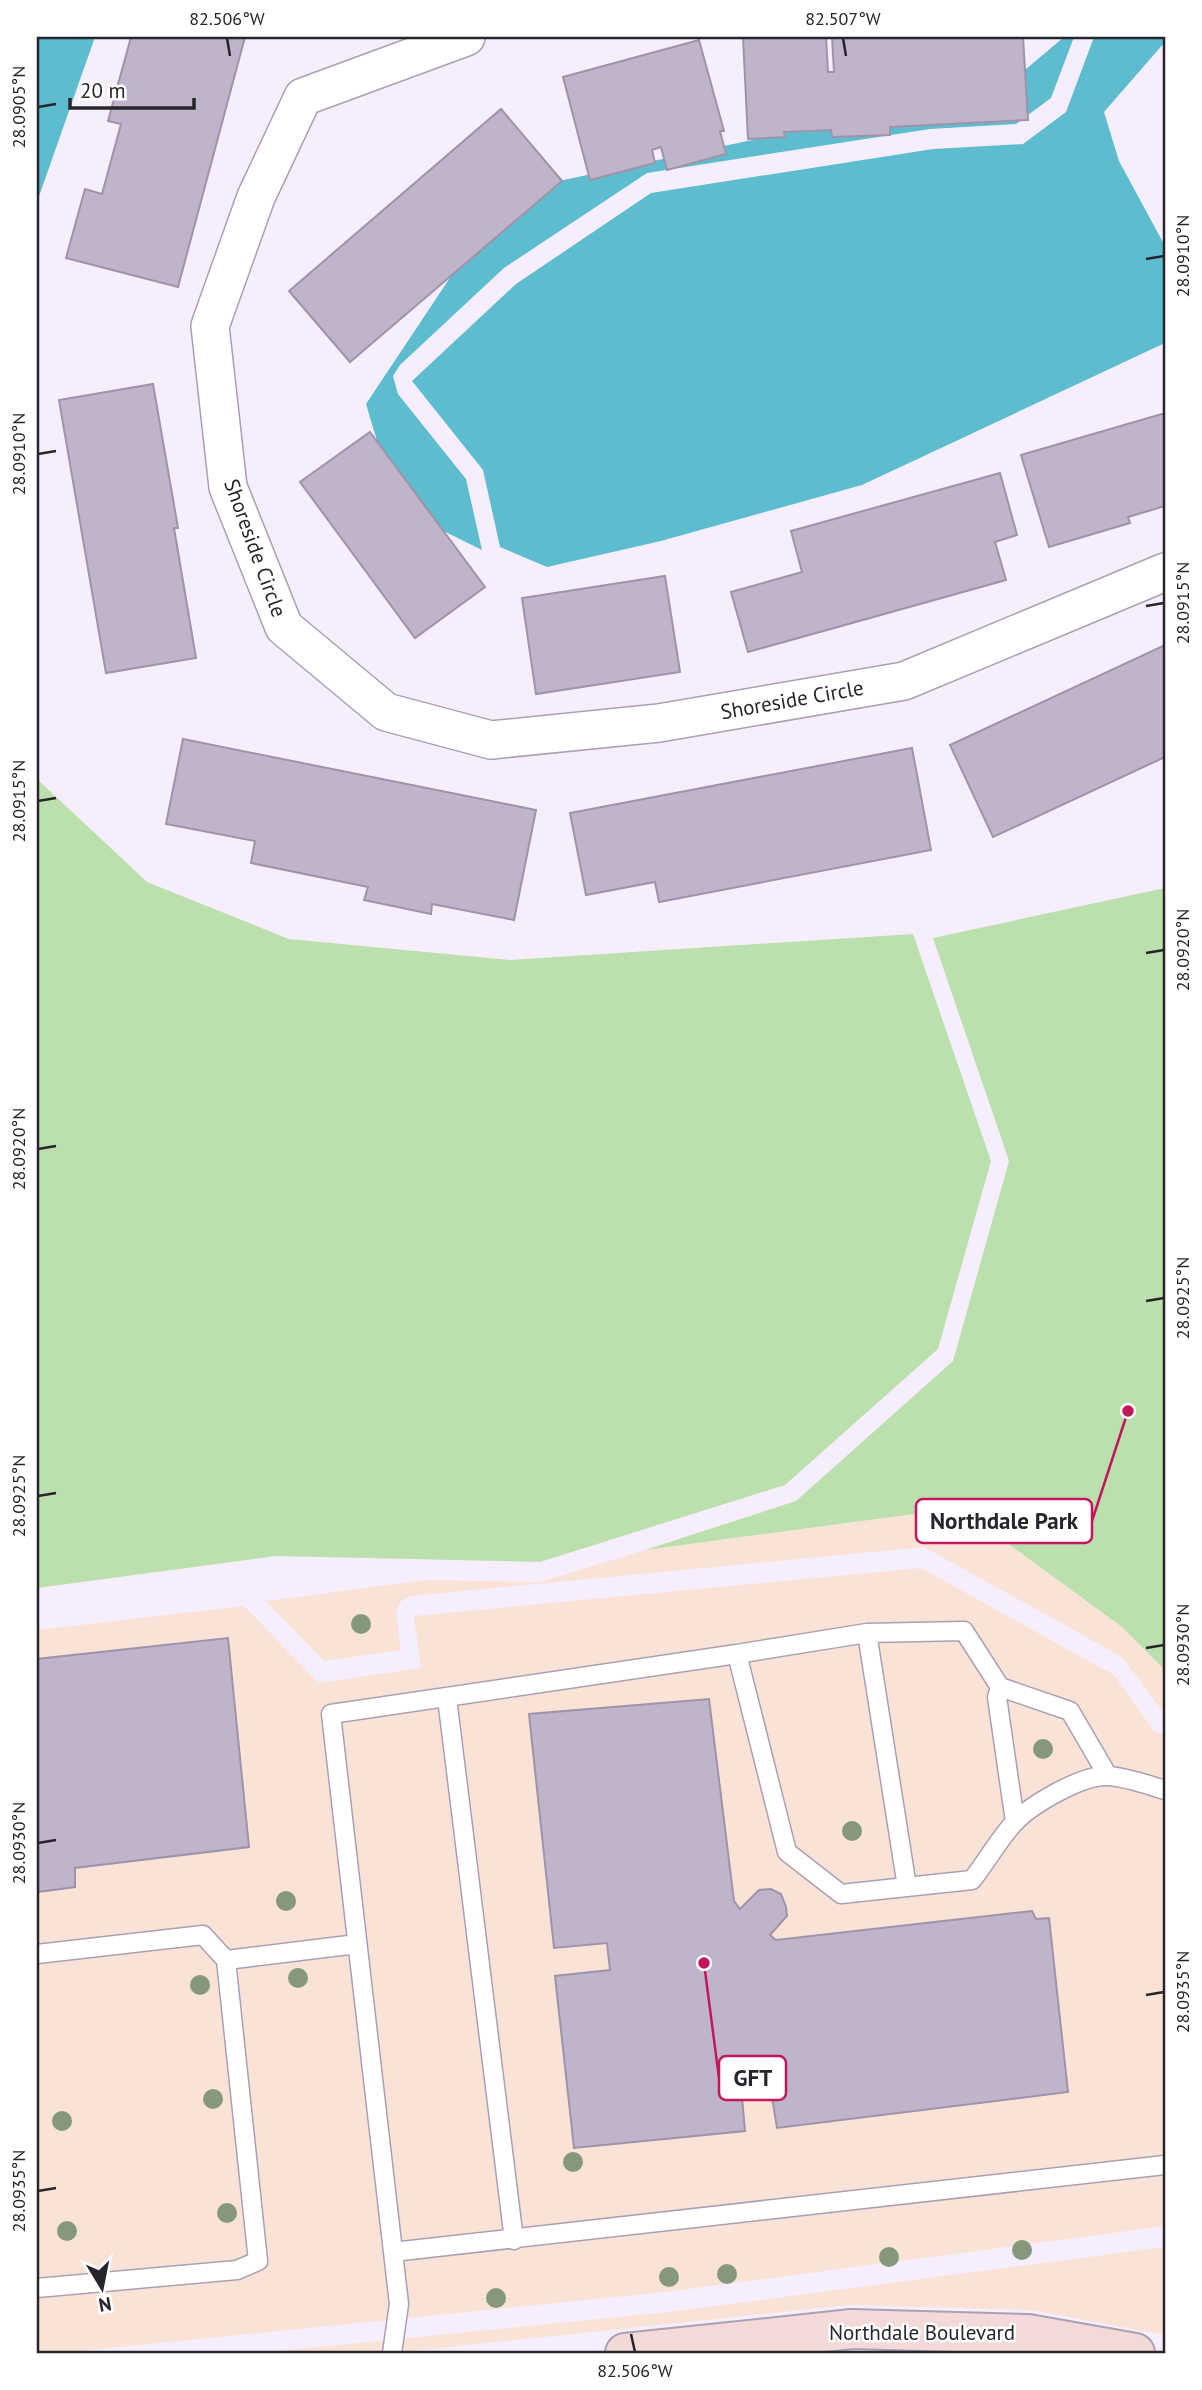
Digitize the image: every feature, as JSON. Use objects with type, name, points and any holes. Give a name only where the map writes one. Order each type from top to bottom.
[{"type":"street","name":"Shoreside Circle","points":[[466,37],[303,97],[256,197],[210,326],[228,487],[284,627],[386,712],[491,740],[659,723],[904,681],[1165,572]]},
{"type":"street","name":"Northdale Boulevard","points":[[625,2353],[852,2329],[1028,2334],[1135,2353]]},
{"type":"lane","points":[[392,2353],[400,2304],[331,1714],[447,1699],[867,1633],[964,1631],[1000,1687],[1070,1711],[1108,1776]]},
{"type":"lane","points":[[867,1633],[907,1887]]},
{"type":"lane","points":[[737,1654],[787,1852],[841,1894],[972,1880],[1015,1822],[1071,1786],[1108,1776],[1165,1790]]},
{"type":"lane","points":[[1000,1687],[997,1697],[1015,1822]]},
{"type":"lane","points":[[447,1699],[514,2240]]},
{"type":"lane","points":[[37,1954],[203,1934],[226,1960],[258,2261],[237,2270],[37,2288]]},
{"type":"lane","points":[[226,1960],[357,1944]]},
{"type":"lane","points":[[393,2252],[1165,2165]]},
{"type":"shaded area","points":[[959,1508],[1122,1627],[1165,1670],[1165,1714],[1122,1657],[924,1547],[411,1596],[401,1601],[396,1612],[401,1650],[324,1661],[266,1601],[426,1580],[540,1582],[645,1550]]},
{"type":"shaded area","points":[[921,1568],[1114,1675],[1154,1731],[1165,1735],[1165,2226],[665,2292],[60,2353],[37,2353],[37,1630],[244,1606],[319,1683],[421,1668],[414,1616]]},
{"type":"shaded area","points":[[1165,2247],[1165,2335],[1030,2310],[849,2305],[392,2353],[259,2353],[668,2312]]},
{"type":"green space","points":[[37,779],[147,882],[289,939],[510,960],[913,934],[991,1161],[938,1349],[785,1485],[540,1562],[276,1556],[37,1588]]},
{"type":"green space","points":[[1165,888],[1165,1670],[1122,1627],[959,1508],[645,1550],[796,1501],[953,1361],[1009,1161],[933,938]]},
{"type":"water","points":[[37,37],[95,37],[37,202]]},
{"type":"water","points":[[1064,37],[1074,37],[1051,98],[1016,124],[930,129],[647,173],[504,268],[400,365],[393,376],[398,394],[466,479],[482,550],[397,508],[366,404],[507,192],[1006,86]]},
{"type":"water","points":[[1094,37],[1165,37],[1165,42],[1104,112],[1119,161],[1165,246],[1165,343],[862,485],[661,541],[547,567],[500,547],[483,470],[412,381],[516,284],[651,193],[933,149],[1023,144],[1066,112]]},
{"type":"building","points":[[131,37],[245,37],[178,287],[66,258],[85,189],[102,194],[121,124],[108,121]]},
{"type":"building","points":[[743,37],[826,37],[828,72],[834,72],[832,37],[1023,37],[1028,120],[890,127],[890,135],[832,137],[831,130],[784,132],[785,137],[748,139]]},
{"type":"building","points":[[699,40],[724,131],[720,131],[726,154],[667,170],[661,147],[652,150],[655,163],[590,180],[563,77]]},
{"type":"building","points":[[501,109],[562,181],[350,362],[289,291]]},
{"type":"building","points":[[153,384],[178,528],[174,528],[196,658],[106,673],[59,400]]},
{"type":"building","points":[[1165,413],[1165,506],[1128,517],[1130,523],[1049,547],[1021,455]]},
{"type":"building","points":[[370,432],[485,587],[415,638],[300,482]]},
{"type":"building","points":[[1000,473],[1017,535],[995,542],[1006,580],[748,652],[731,592],[802,572],[791,531]]},
{"type":"building","points":[[665,576],[680,672],[536,694],[522,598]]},
{"type":"building","points":[[1165,645],[1165,757],[993,837],[950,745]]},
{"type":"building","points":[[183,739],[536,810],[514,920],[432,904],[431,914],[364,900],[368,887],[251,863],[255,841],[166,824]]},
{"type":"building","points":[[912,748],[931,850],[659,902],[655,882],[586,895],[570,813]]},
{"type":"building","points":[[228,1638],[249,1847],[75,1868],[75,1887],[37,1892],[37,1659]]},
{"type":"building","points":[[709,1699],[734,1901],[740,1909],[759,1890],[771,1889],[781,1894],[787,1916],[770,1935],[776,1940],[1032,1911],[1036,1919],[1049,1918],[1068,2092],[777,2128],[768,2073],[740,2074],[745,2131],[574,2148],[555,1976],[610,1970],[607,1943],[554,1948],[529,1714]]},
{"type":"place","name":"Northdale Park","points":[[1128,1411]]},
{"type":"place","name":"GFT","points":[[704,1963]]}]
